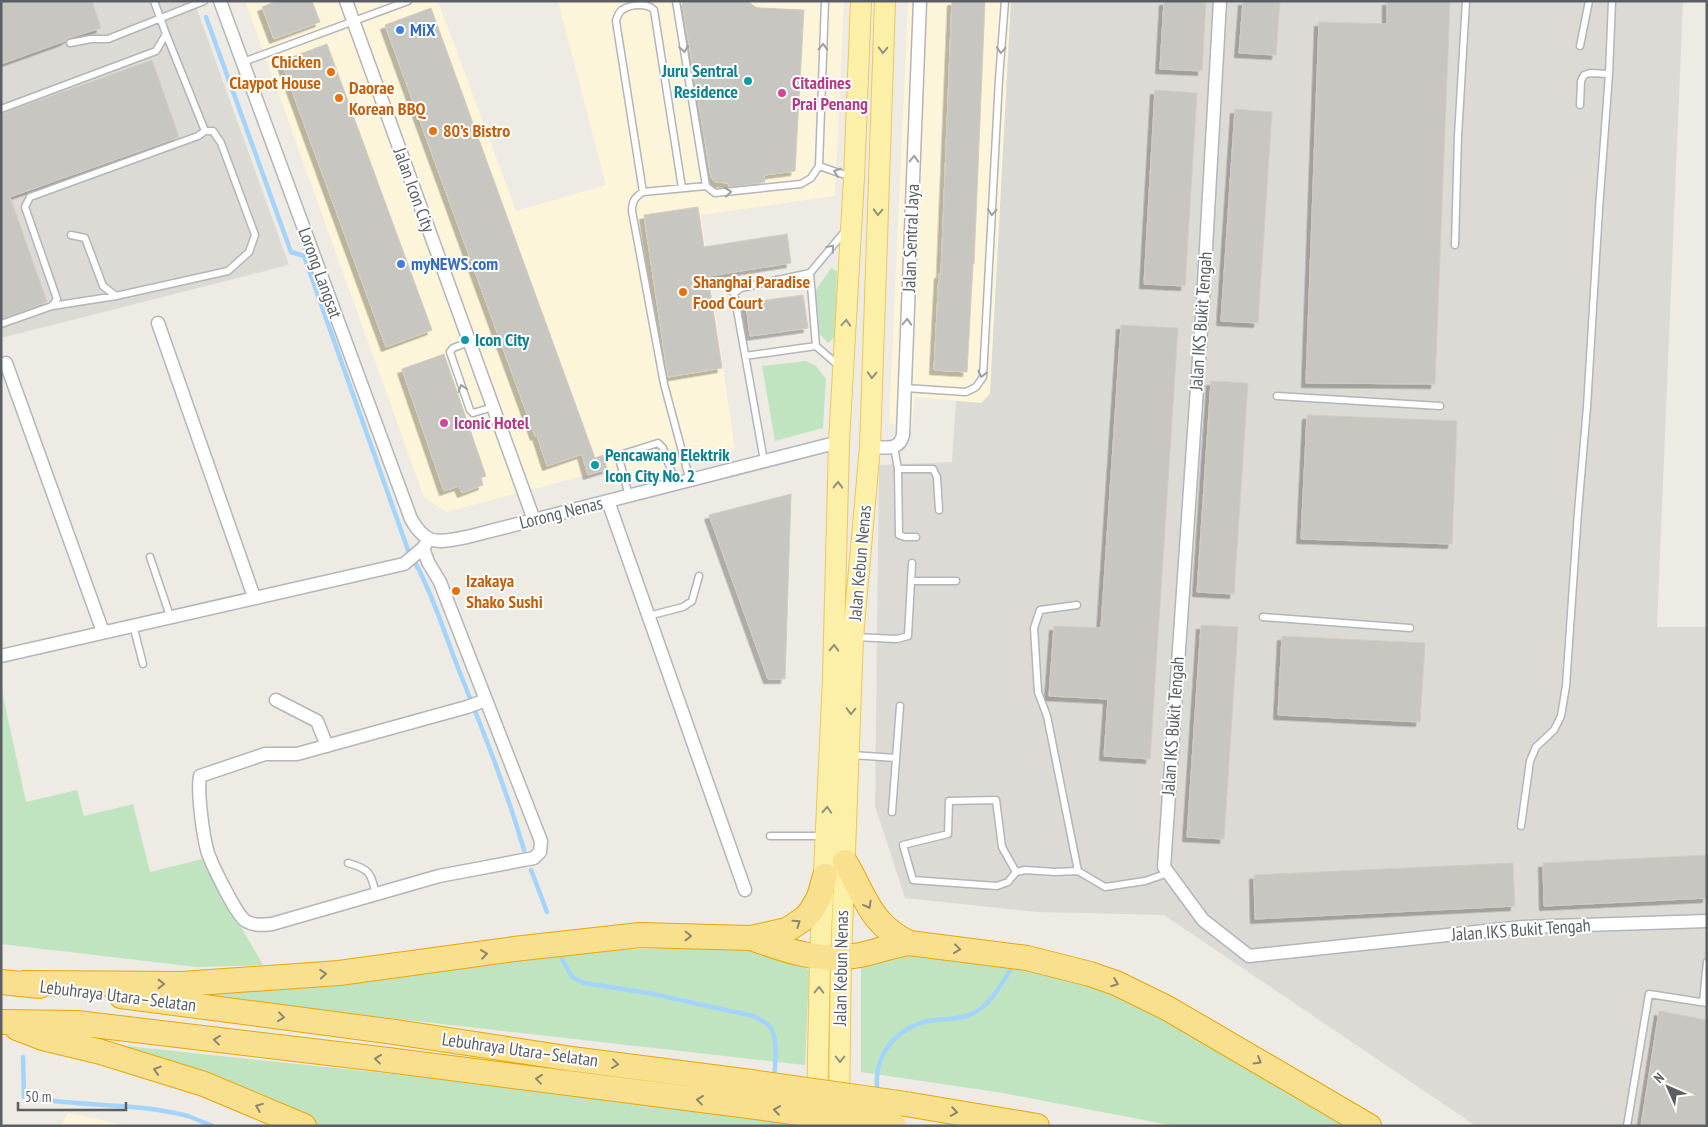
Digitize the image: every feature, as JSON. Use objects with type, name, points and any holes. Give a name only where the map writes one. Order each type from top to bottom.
[{"type":"highway","points":[[845,862],[874,917],[895,936],[909,942],[1027,958],[1116,982],[1167,1008],[1368,1126]]},
{"type":"highway","points":[[13,982],[182,984],[339,973],[514,949],[640,935],[751,938],[787,930],[805,918],[819,897],[825,876]]},
{"type":"highway","points":[[751,938],[801,954],[830,958],[861,955],[909,942]]},
{"type":"highway","name":"Lebuhraya Utara–Selatan","points":[[13,982],[396,1032],[572,1059],[906,1104],[1037,1126]]},
{"type":"highway","points":[[2,1022],[42,1038],[101,1052],[204,1084],[304,1126]]},
{"type":"highway","name":"Lebuhraya Utara–Selatan","points":[[2,1022],[77,1023],[388,1060],[894,1126]]},
{"type":"main road","name":"Jalan Kebun Nenas","points":[[839,1126],[825,876],[833,678],[839,442],[852,223],[861,1]]},
{"type":"main road","name":"Jalan Kebun Nenas","points":[[816,1126],[830,958],[845,862],[853,637],[870,447],[885,1]]},
{"type":"street","name":"Lorong Langsat","points":[[220,1],[410,519],[418,532],[428,562],[440,582],[483,701],[541,842],[540,852],[534,858],[439,876],[272,924],[258,926],[244,921],[234,907],[207,852],[203,830],[200,776],[265,754],[297,754],[327,746]]},
{"type":"street","name":"Jalan Icon City","points":[[346,1],[534,520]]},
{"type":"street","name":"Jalan Sentral Jaya","points":[[894,447],[901,442],[903,435],[920,1]]},
{"type":"street","name":"Jalan IKS Bukit Tengah","points":[[1220,1],[1203,300],[1164,867],[1203,920],[1249,956],[1523,926],[1707,921]]},
{"type":"street","points":[[158,323],[254,597]]},
{"type":"street","points":[[6,363],[103,632]]},
{"type":"street","name":"Lorong Nenas","points":[[422,547],[839,442]]},
{"type":"street","points":[[870,447],[894,447]]},
{"type":"street","points":[[608,501],[745,890]]},
{"type":"street","points":[[1,656],[404,564],[422,547]]},
{"type":"street","points":[[276,700],[317,721],[327,746],[483,701]]},
{"type":"lane","points":[[154,1],[205,132]]},
{"type":"lane","points":[[70,43],[91,39],[108,39],[204,1]]},
{"type":"lane","points":[[243,62],[408,1]]},
{"type":"lane","points":[[676,1],[706,186]]},
{"type":"lane","points":[[690,481],[664,384],[632,211],[632,202],[643,192],[706,186],[716,193],[801,184],[811,178],[819,166],[825,1]]},
{"type":"lane","points":[[1455,245],[1458,136],[1466,1]]},
{"type":"lane","points":[[1580,46],[1589,1]]},
{"type":"lane","points":[[1521,826],[1530,761],[1536,747],[1554,730],[1561,716],[1566,686],[1587,407],[1612,1]]},
{"type":"lane","points":[[905,388],[966,392],[976,387],[983,377],[999,79],[1007,2]]},
{"type":"lane","points":[[643,192],[616,21],[618,14],[623,9],[645,4],[654,10],[682,188]]},
{"type":"lane","points":[[1,109],[156,51],[166,34]]},
{"type":"lane","points":[[1580,105],[1581,81],[1584,76],[1590,73],[1609,74]]},
{"type":"lane","points":[[1,324],[52,306],[116,296],[228,271],[249,252],[255,235],[221,143],[214,131],[205,132],[30,197],[25,207],[56,299],[52,306]]},
{"type":"lane","points":[[819,166],[854,178]]},
{"type":"lane","points":[[764,461],[734,293],[741,288],[810,273],[852,223]]},
{"type":"lane","points":[[71,234],[84,238],[103,286],[116,296]]},
{"type":"lane","points":[[810,273],[816,346],[843,369]]},
{"type":"lane","points":[[469,342],[453,348],[450,352],[470,410],[473,413],[493,407]]},
{"type":"lane","points":[[746,356],[816,346]]},
{"type":"lane","points":[[1278,396],[1440,406]]},
{"type":"lane","points":[[629,496],[620,458],[623,454],[658,443],[663,448],[676,484]]},
{"type":"lane","points":[[894,447],[898,469],[900,535],[916,537]]},
{"type":"lane","points":[[898,469],[933,469],[937,478],[938,510]]},
{"type":"lane","points":[[150,557],[170,616]]},
{"type":"lane","points":[[853,637],[897,639],[908,636],[912,563]]},
{"type":"lane","points":[[648,616],[683,607],[692,600],[699,576]]},
{"type":"lane","points":[[911,581],[956,581]]},
{"type":"lane","points":[[1077,605],[1040,610],[1034,628],[1038,692],[1047,716],[1078,872]]},
{"type":"lane","points":[[1263,617],[1410,628]]},
{"type":"lane","points":[[133,625],[144,664]]},
{"type":"lane","points":[[892,812],[900,706]]},
{"type":"lane","points":[[849,754],[896,758]]},
{"type":"lane","points":[[1016,872],[1002,847],[996,800],[949,801],[948,834],[903,845],[913,880],[997,886],[1008,882],[1016,872],[1025,870],[1078,872],[1105,887],[1145,881],[1169,872]]},
{"type":"lane","points":[[770,836],[826,836]]},
{"type":"lane","points":[[348,863],[363,867],[372,876],[376,894]]},
{"type":"lane","points":[[1627,1126],[1649,994],[1705,1002],[1707,962]]},
{"type":"shaded area","points":[[1,1],[194,1],[289,265],[1,338]]},
{"type":"shaded area","points":[[245,1],[438,1],[516,211],[606,185],[558,1],[844,1],[835,196],[701,215],[735,450],[615,485],[609,469],[446,512],[424,497]]},
{"type":"shaded area","points":[[908,1],[1011,1],[990,395],[981,403],[915,397],[912,425],[889,424]]},
{"type":"shaded area","points":[[1011,1],[1683,1],[1657,627],[1707,627],[1707,1126],[1476,1126],[1164,915],[1037,912],[905,898],[875,806],[879,465],[952,462],[956,401],[981,403],[990,394]]},
{"type":"shaded area","points":[[68,1113],[129,1126],[60,1126]]},
{"type":"green space","points":[[831,268],[837,271],[835,336],[828,343],[819,333],[814,293]]},
{"type":"green space","points":[[806,361],[816,366],[826,379],[823,428],[775,441],[762,366]]},
{"type":"green space","points":[[1,687],[26,802],[77,790],[84,816],[133,804],[150,872],[202,859],[263,965],[197,967],[1,944]]},
{"type":"green space","points":[[712,946],[761,949],[803,963],[809,971],[805,1065],[140,990],[317,985],[599,951]]},
{"type":"green space","points":[[916,954],[967,955],[1126,993],[1359,1126],[1175,1126],[1003,1093],[861,1072],[861,966]]},
{"type":"green space","points":[[117,1045],[592,1095],[801,1120],[801,1126],[318,1126],[230,1085]]},
{"type":"building","points":[[1,1],[92,1],[101,28],[1,64]]},
{"type":"building","points":[[277,1],[312,1],[320,22],[274,39],[262,7]]},
{"type":"building","name":"Juru Sentral Residence","points":[[682,1],[748,1],[755,7],[761,8],[804,10],[795,171],[764,175],[765,182],[729,187],[728,183],[715,182],[711,177]]},
{"type":"building","points":[[952,1],[985,1],[974,264],[967,372],[934,370],[939,274],[941,274]]},
{"type":"building","points":[[1164,1],[1206,1],[1202,71],[1160,69]]},
{"type":"building","points":[[1243,1],[1280,1],[1276,55],[1239,53]]},
{"type":"building","points":[[1387,1],[1450,1],[1435,384],[1306,383],[1319,22],[1387,24]]},
{"type":"building","points":[[431,8],[595,458],[603,455],[607,469],[588,475],[582,454],[547,466],[537,435],[535,436],[385,25]]},
{"type":"building","points":[[327,44],[432,330],[386,347],[281,61]]},
{"type":"building","points":[[152,60],[179,137],[10,197],[47,302],[1,319],[1,114]]},
{"type":"building","points":[[1155,90],[1197,93],[1185,286],[1144,284]]},
{"type":"building","points":[[1235,109],[1272,112],[1258,323],[1221,321]]},
{"type":"building","name":"Shanghai Paradise Food Court","points":[[698,207],[704,247],[787,234],[791,263],[708,276],[722,368],[668,377],[644,215]]},
{"type":"building","points":[[803,295],[808,328],[750,336],[746,303]]},
{"type":"building","points":[[1121,325],[1178,328],[1150,759],[1104,756],[1108,699],[1049,696],[1054,626],[1101,628]]},
{"type":"building","name":"Iconic Hotel","points":[[444,354],[486,476],[481,478],[483,485],[462,493],[459,486],[444,491],[402,369]]},
{"type":"building","points":[[1211,381],[1248,383],[1234,594],[1197,592]]},
{"type":"building","points":[[1307,415],[1457,421],[1452,544],[1301,539]]},
{"type":"building","points":[[791,494],[785,679],[768,679],[709,515]]},
{"type":"building","points":[[1201,625],[1238,627],[1224,839],[1187,837]]},
{"type":"building","points":[[1282,636],[1425,643],[1420,722],[1278,715]]},
{"type":"building","points":[[1707,855],[1707,898],[1544,906],[1543,863]]},
{"type":"building","points":[[1513,863],[1515,906],[1255,919],[1254,875]]},
{"type":"building","points":[[1659,1011],[1707,1020],[1707,1126],[1641,1126]]},
{"type":"waterway","points":[[206,17],[291,252],[304,256],[408,550],[436,608],[493,758],[524,850]]},
{"type":"waterway","points":[[531,870],[547,912]]},
{"type":"waterway","points":[[562,959],[572,977],[584,983],[648,993],[753,1016],[762,1021],[770,1027],[775,1038],[774,1079]]},
{"type":"waterway","points":[[877,1093],[877,1076],[880,1061],[884,1052],[896,1038],[911,1027],[928,1021],[968,1016],[974,1013],[990,1000],[1013,966]]},
{"type":"waterway","points":[[23,1057],[24,1097],[127,1106],[168,1112],[188,1116],[213,1126]]},
{"type":"waterway","points":[[773,1116],[773,1126]]},
{"type":"place","name":"MiX","points":[[400,30]]},
{"type":"place","name":"Chicken Claypot House","points":[[331,72]]},
{"type":"place","name":"Juru Sentral Residence","points":[[748,81]]},
{"type":"place","name":"Citadines Prai Penang","points":[[782,93]]},
{"type":"place","name":"Daorae Korean BBQ","points":[[339,98]]},
{"type":"place","name":"80’s Bistro","points":[[433,131]]},
{"type":"place","name":"myNEWS.com","points":[[401,264]]},
{"type":"place","name":"Shanghai Paradise Food Court","points":[[683,292]]},
{"type":"place","name":"Icon City","points":[[465,340]]},
{"type":"place","name":"Iconic Hotel","points":[[444,423]]},
{"type":"place","name":"Pencawang Elektrik Icon City No. 2","points":[[595,465]]},
{"type":"place","name":"Izakaya Shako Sushi","points":[[456,591]]}]
